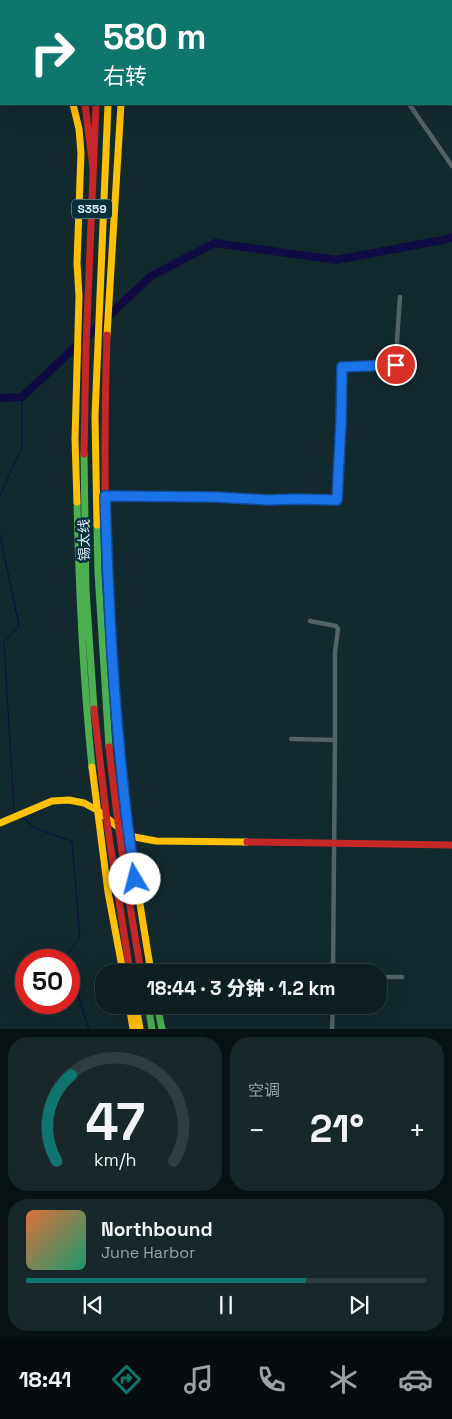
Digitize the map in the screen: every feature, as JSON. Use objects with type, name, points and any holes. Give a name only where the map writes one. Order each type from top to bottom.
[{"type":"main road","points":[[73,105],[79,129],[81,153],[77,264],[79,296],[75,439],[78,560],[87,718],[108,892],[122,964]]},
{"type":"main road","points":[[85,105],[93,168]]},
{"type":"main road","name":"锡太线","points":[[96,105],[85,352],[86,590],[96,731],[116,895],[129,964]]},
{"type":"main road","name":"锡太线","points":[[108,105],[98,303],[95,416],[98,573],[107,727],[125,880],[140,964]]},
{"type":"main road","points":[[121,105],[107,333],[105,416],[107,572],[116,726],[128,836],[150,964]]},
{"type":"main road","points":[[0,823],[52,800],[69,800],[84,803],[97,810],[128,836],[142,840],[452,845]]},
{"type":"main road","points":[[130,1014],[133,1029]]},
{"type":"main road","points":[[138,1014],[140,1029]]},
{"type":"main road","points":[[150,1014],[152,1029]]},
{"type":"main road","points":[[159,1014],[162,1029]]},
{"type":"street","points":[[410,105],[452,166]]},
{"type":"street","points":[[105,496],[337,500],[342,367],[396,365],[398,358],[397,340],[400,297]]},
{"type":"street","points":[[310,621],[336,626],[338,629],[335,652],[333,964]]},
{"type":"street","points":[[291,739],[334,740]]},
{"type":"street","points":[[387,977],[402,978]]},
{"type":"street","points":[[332,1029],[333,1014]]},
{"type":"waterway","points":[[0,398],[22,397],[151,276],[215,243],[336,260],[452,237]]},
{"type":"waterway","points":[[0,495],[22,448],[22,397]]},
{"type":"waterway","points":[[0,535],[19,626],[4,642],[14,811],[17,813]]},
{"type":"waterway","points":[[22,817],[34,828],[72,841],[80,937],[71,949]]},
{"type":"waterway","points":[[80,1002],[89,1029]]},
{"type":"traffic: fast","points":[[84,454],[86,590],[94,709]]},
{"type":"traffic: fast","points":[[77,502],[82,635],[92,767]]},
{"type":"traffic: fast","points":[[97,525],[98,573],[109,747]]},
{"type":"traffic: fast","points":[[150,1014],[152,1029]]},
{"type":"traffic: fast","points":[[159,1014],[162,1029]]},
{"type":"traffic: slow","points":[[73,105],[79,129],[81,153],[77,263],[79,296],[75,439],[77,502]]},
{"type":"traffic: slow","points":[[97,525],[95,416],[108,105]]},
{"type":"traffic: slow","points":[[107,335],[121,105]]},
{"type":"traffic: slow","points":[[112,668],[128,820],[150,964]]},
{"type":"traffic: slow","points":[[92,767],[108,892],[122,964]]},
{"type":"traffic: slow","points":[[0,823],[52,801],[69,800],[84,803],[97,810],[129,836],[156,841],[247,842]]},
{"type":"traffic: slow","points":[[130,1014],[133,1029]]},
{"type":"traffic: slow","points":[[138,1014],[140,1029]]},
{"type":"traffic: jam","points":[[85,105],[93,168]]},
{"type":"traffic: jam","points":[[84,454],[86,347],[96,105]]},
{"type":"traffic: jam","points":[[107,335],[105,502],[112,668]]},
{"type":"traffic: jam","points":[[94,709],[108,830],[129,964]]},
{"type":"traffic: jam","points":[[109,747],[123,860],[140,964]]},
{"type":"traffic: jam","points":[[247,842],[452,845]]},
{"type":"route","points":[[135,879],[116,726],[107,572],[105,496],[337,500],[342,367],[396,365]]}]
